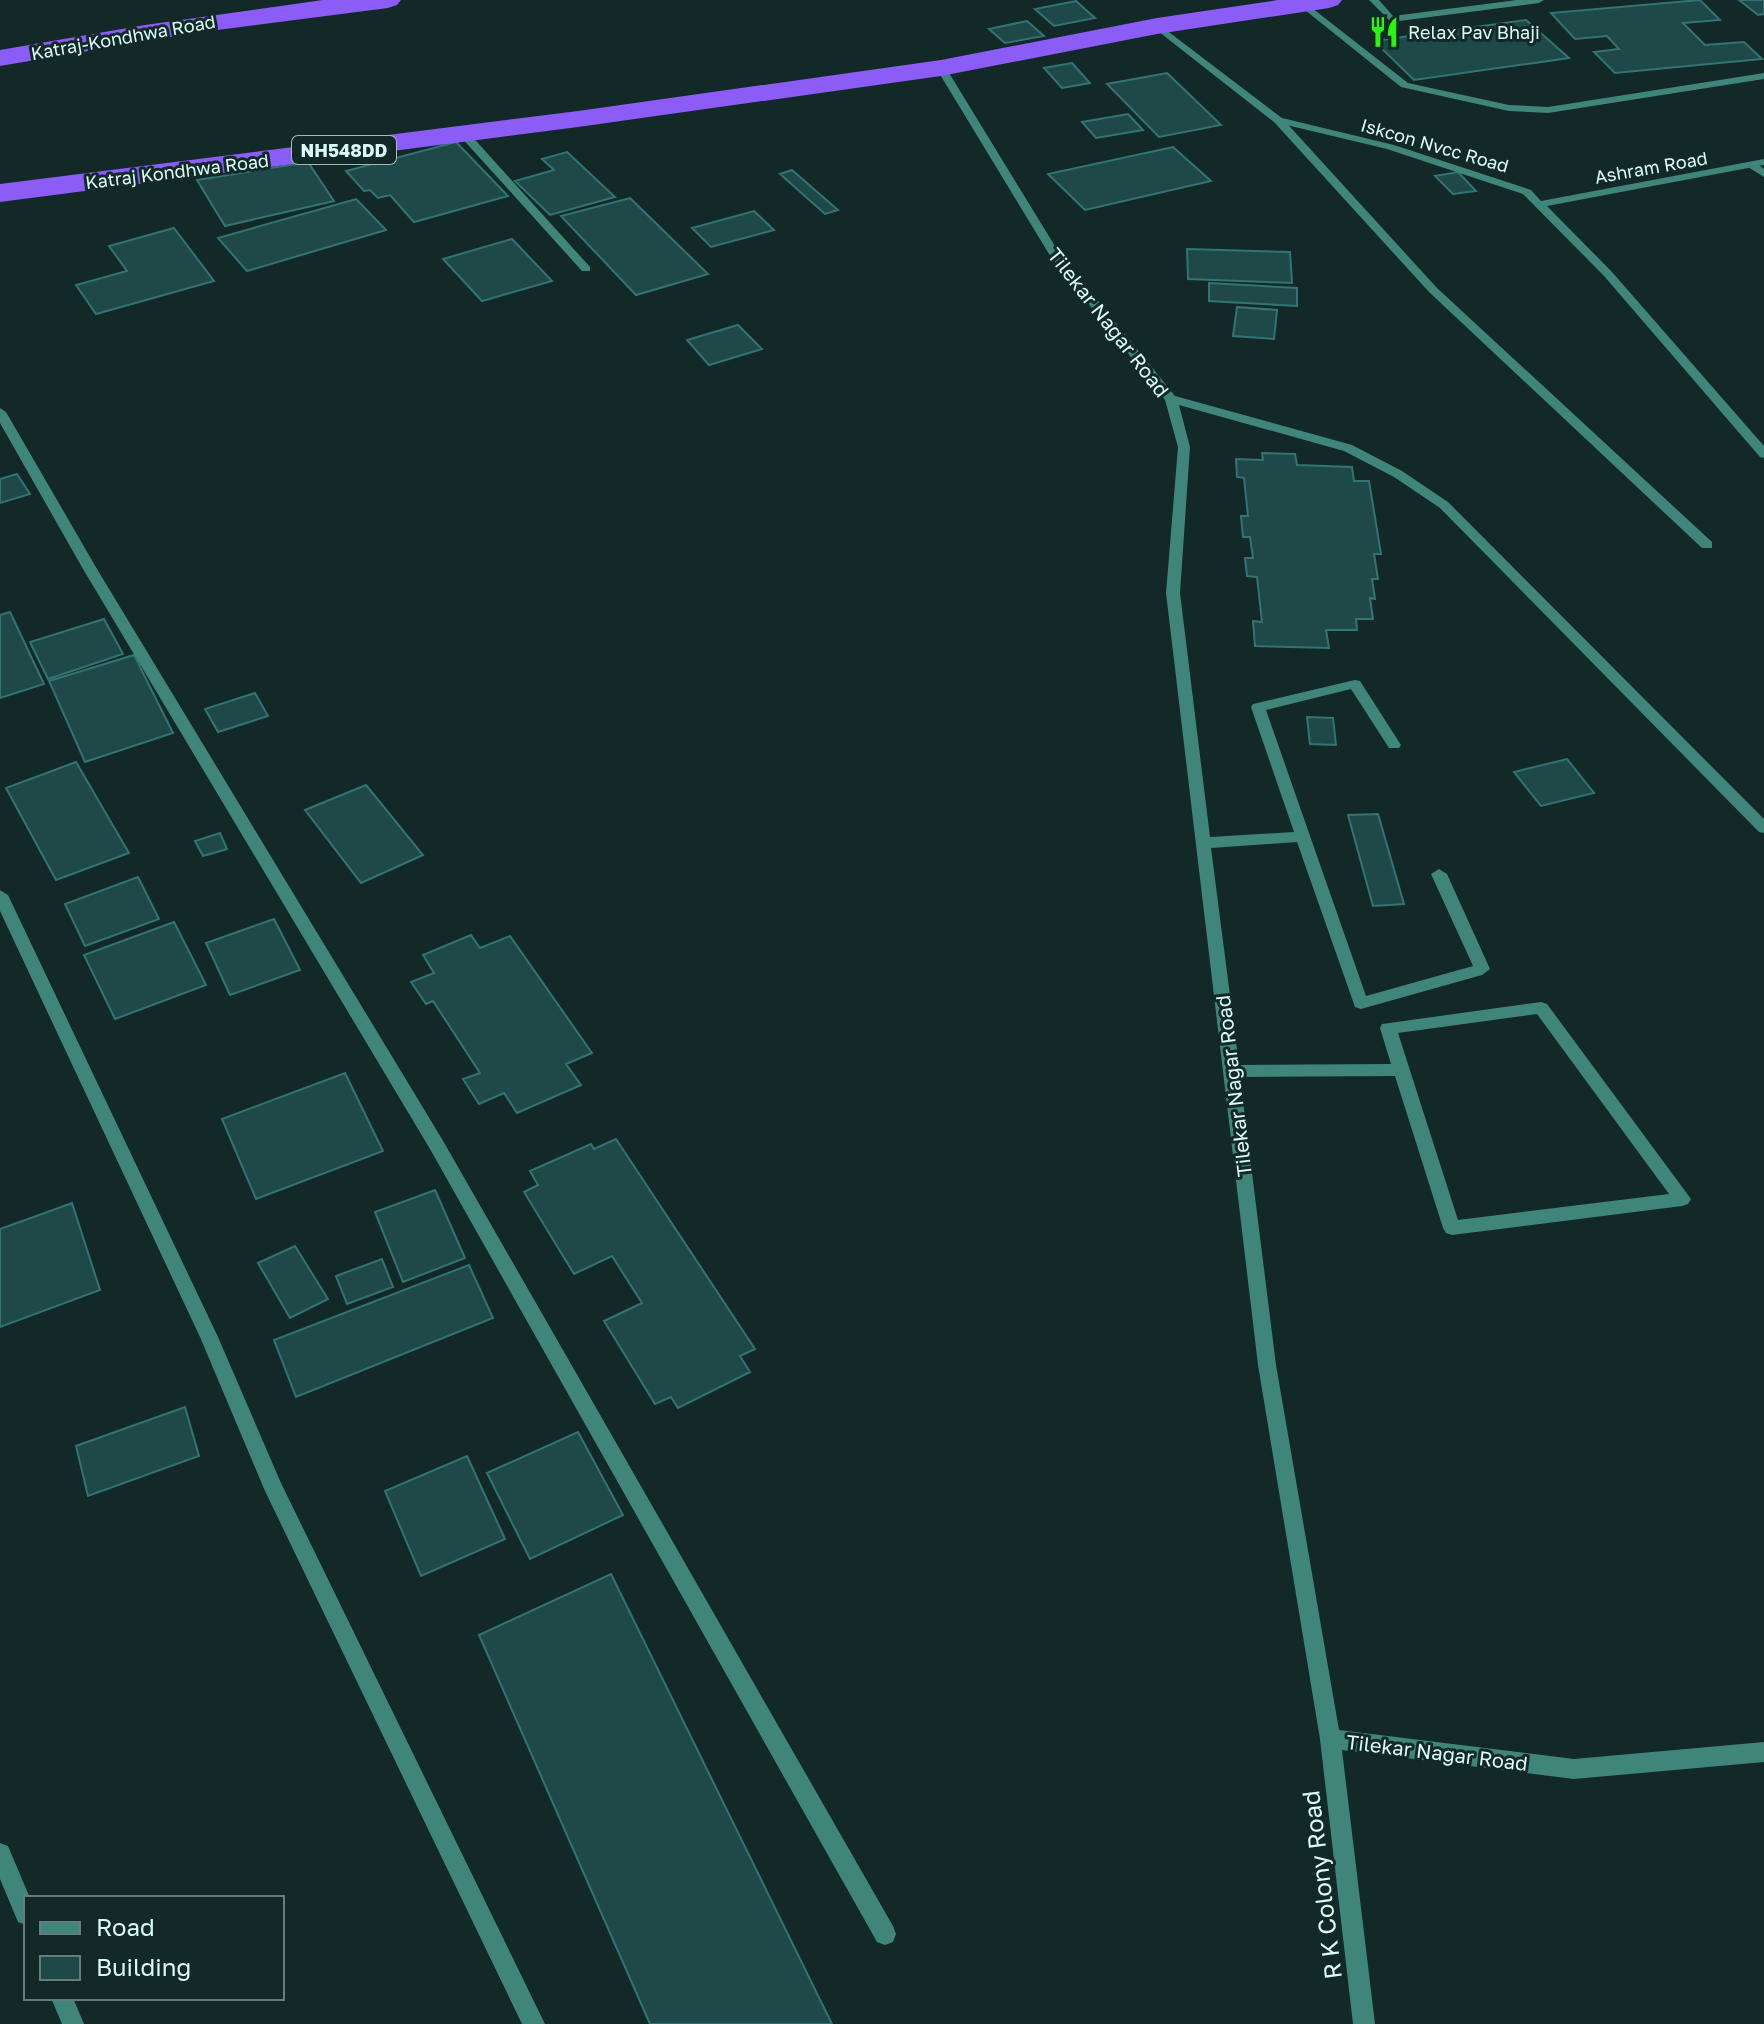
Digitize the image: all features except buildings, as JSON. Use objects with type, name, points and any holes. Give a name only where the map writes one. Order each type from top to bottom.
[{"type":"highway","name":"Katraj-Kondhwa Road","points":[[0,58],[97,39],[388,0]]},
{"type":"highway","name":"Katraj Kondhwa Road","points":[[0,193],[464,134],[941,68],[1157,26],[1316,2]]},
{"type":"street","points":[[1374,0],[1391,19],[1539,0]]},
{"type":"street","points":[[1316,2],[1405,85],[1509,108],[1548,110],[1764,76]]},
{"type":"street","name":"Iskcon Nvcc Road","points":[[1157,26],[1278,120],[1390,147],[1527,192],[1608,274],[1764,454]]},
{"type":"street","name":"Tilekar Nagar Road","points":[[941,68],[1053,252],[1171,399],[1184,447],[1173,593],[1267,1365],[1330,1739],[1574,1769],[1764,1752]]},
{"type":"street","points":[[1278,120],[1433,290],[1707,545]]},
{"type":"street","points":[[464,134],[586,269]]},
{"type":"street","name":"Ashram Road","points":[[1540,204],[1764,162]]},
{"type":"street","points":[[1752,165],[1764,174]]},
{"type":"street","points":[[1171,399],[1348,448],[1398,474],[1444,505],[1764,828]]},
{"type":"street","points":[[0,412],[90,569],[436,1144],[885,1934]]},
{"type":"street","points":[[1394,745],[1355,684],[1258,707],[1361,1003],[1482,969],[1439,874]]},
{"type":"street","points":[[1204,843],[1303,836]]},
{"type":"street","points":[[0,895],[209,1337],[272,1485],[534,2024]]},
{"type":"street","points":[[1541,1008],[1682,1199],[1452,1228],[1400,1070],[1388,1028],[1541,1008]]},
{"type":"street","points":[[1232,1071],[1400,1070]]},
{"type":"street","name":"R K Colony Road","points":[[1330,1739],[1364,2024]]},
{"type":"street","points":[[0,1854],[24,1909]]},
{"type":"street","points":[[63,2000],[73,2024]]},
{"type":"place","name":"Relax Pav Bhaji","points":[[1384,32]]}]
